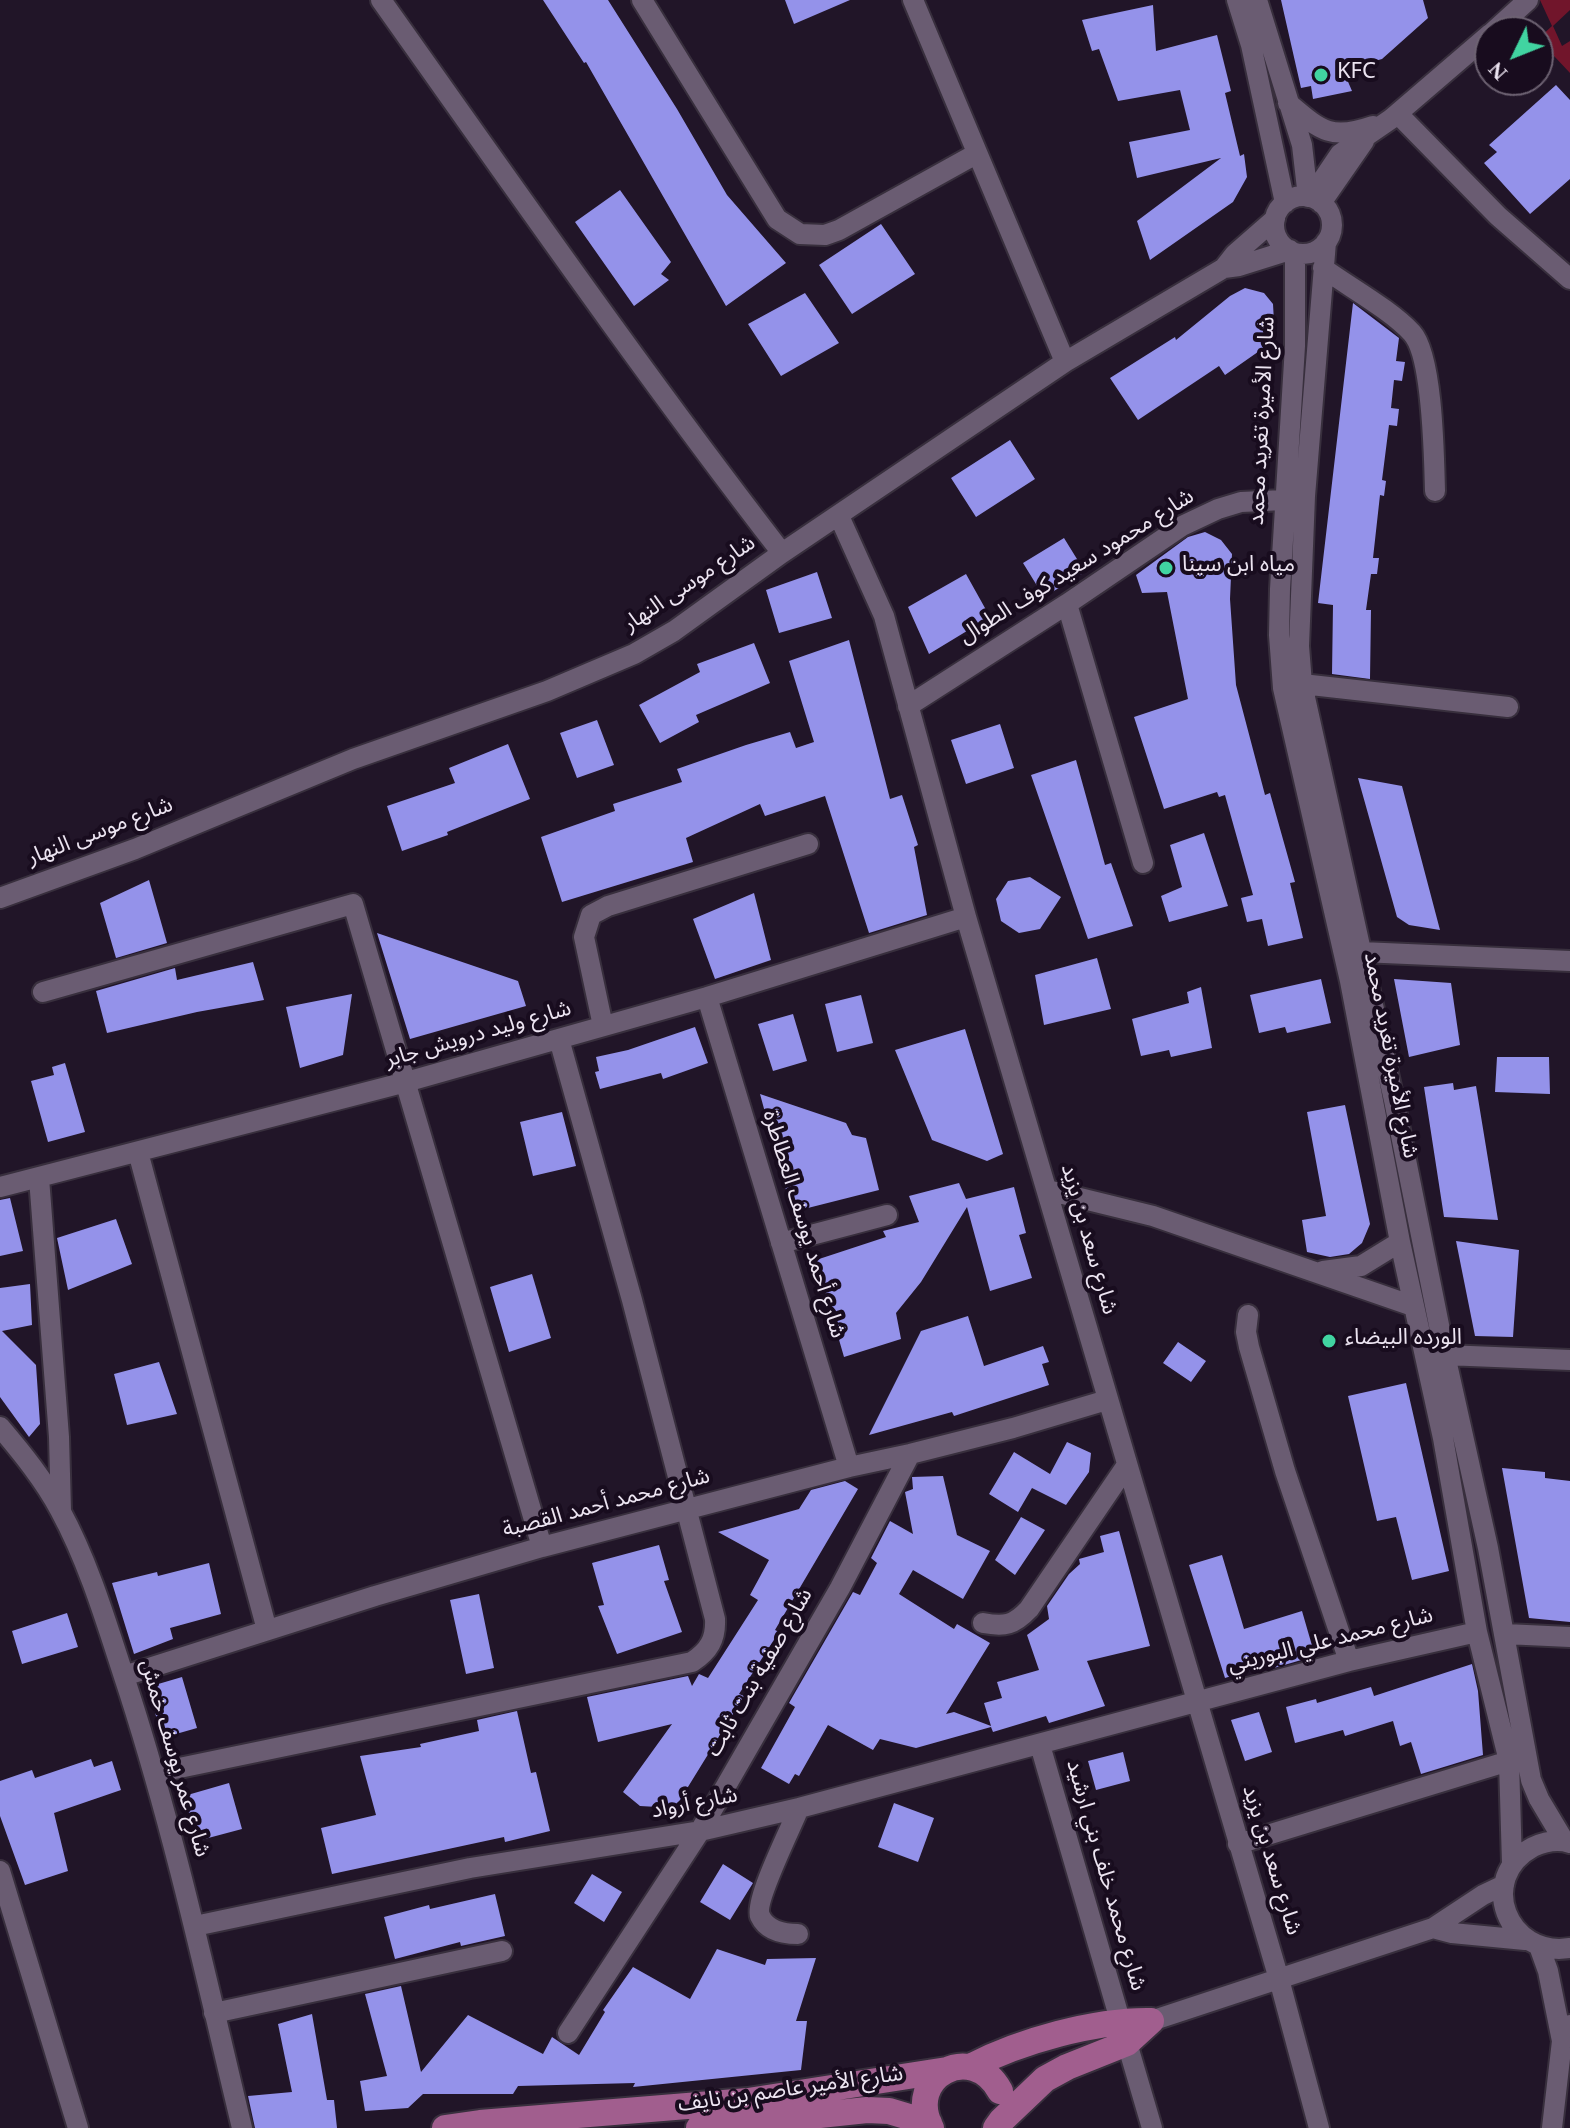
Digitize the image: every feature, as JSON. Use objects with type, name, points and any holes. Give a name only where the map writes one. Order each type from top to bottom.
[{"type":"main road","name":"شارع الأمير عاصم بن نايف","points":[[998,2124],[1056,2073],[1124,2032],[1151,2021]]},
{"type":"main road","name":"شارع الأمير عاصم بن نايف","points":[[445,2128],[748,2101],[958,2068],[1034,2042],[1124,2032]]},
{"type":"main road","points":[[930,2126],[925,2113],[926,2093],[938,2076],[958,2068],[988,2075],[1000,2091]]},
{"type":"main road","name":"شارع الأمير عاصم بن نايف","points":[[699,2128],[867,2110],[889,2111],[930,2126]]},
{"type":"street","points":[[381,0],[591,297],[782,553]]},
{"type":"street","points":[[642,0],[777,219],[800,234],[825,235],[839,230],[976,154]]},
{"type":"street","points":[[913,0],[1065,362]]},
{"type":"street","points":[[1237,0],[1258,72],[1280,211],[1276,234],[1292,252],[1313,253],[1331,235],[1331,217],[1314,199],[1302,145],[1257,0]]},
{"type":"street","points":[[1506,16],[1528,0]]},
{"type":"street","points":[[1314,199],[1340,154],[1395,116],[1474,44]]},
{"type":"street","points":[[1288,102],[1313,125],[1331,134],[1357,131],[1395,116]]},
{"type":"street","points":[[1395,116],[1498,216],[1570,279]]},
{"type":"street","points":[[1280,211],[1300,196],[1314,199]]},
{"type":"street","name":"شارع موسى النهار","points":[[0,898],[135,849],[353,759],[547,691],[634,654],[674,631],[782,553],[1065,362],[1224,268],[1280,211]]},
{"type":"street","name":"شارع الأميرة تغريد محمد","points":[[1326,242],[1305,496],[1299,646],[1302,684],[1505,1634],[1531,1780],[1539,1799],[1567,1842]]},
{"type":"street","name":"شارع موسى النهار","points":[[1224,268],[1292,252]]},
{"type":"street","name":"شارع الأميرة تغريد محمد","points":[[1292,252],[1295,346],[1284,500],[1279,635],[1283,688],[1350,981],[1413,1306],[1443,1438],[1477,1632],[1509,1761],[1512,1864]]},
{"type":"street","points":[[1323,268],[1415,336],[1424,359],[1432,426],[1435,491]]},
{"type":"street","name":"شارع محمود سعيد كوف الطوال","points":[[908,706],[1194,521],[1241,502],[1284,500]]},
{"type":"street","name":"شارع سعد بن يزيد","points":[[839,516],[884,616],[966,917],[1279,1979],[1319,2128]]},
{"type":"street","points":[[1067,604],[1143,863]]},
{"type":"street","points":[[1302,684],[1508,707]]},
{"type":"street","points":[[603,1026],[584,945],[585,928],[591,915],[608,906],[808,844]]},
{"type":"street","points":[[43,992],[353,904],[542,1547]]},
{"type":"street","name":"شارع وليد درويش جابر","points":[[0,1187],[406,1082],[707,997],[966,917]]},
{"type":"street","points":[[1361,952],[1570,961]]},
{"type":"street","name":"شارع أحمد يوسف العطاطرة","points":[[707,997],[849,1467]]},
{"type":"street","points":[[155,1773],[692,1662],[711,1646],[716,1632],[715,1619],[632,1300],[559,1039]]},
{"type":"street","points":[[138,1152],[267,1630]]},
{"type":"street","points":[[39,1178],[59,1437],[61,1511]]},
{"type":"street","points":[[1047,1190],[1153,1216],[1413,1306]]},
{"type":"street","points":[[781,1243],[887,1215]]},
{"type":"street","points":[[1312,1272],[1361,1266],[1400,1242]]},
{"type":"street","points":[[1248,1315],[1246,1332],[1251,1356],[1285,1471],[1349,1661]]},
{"type":"street","points":[[1445,1355],[1570,1360]]},
{"type":"street","name":"شارع محمد أحمد القصبة","points":[[124,1676],[542,1547],[910,1454],[1107,1400]]},
{"type":"street","name":"شارع عمر يوسف خمش","points":[[0,1427],[28,1459],[61,1511],[85,1565],[124,1676],[155,1773],[195,1926],[242,2128]]},
{"type":"street","name":"شارع صفية بنت ثابت","points":[[568,2033],[700,1831],[840,1588],[910,1454]]},
{"type":"street","points":[[983,1623],[1009,1625],[1029,1609],[1127,1465]]},
{"type":"street","name":"شارع محمد علي البوريني","points":[[1197,1702],[1349,1661],[1477,1632]]},
{"type":"street","points":[[1505,1634],[1570,1637]]},
{"type":"street","name":"شارع أرواد","points":[[195,1926],[470,1868],[700,1831],[799,1808],[1197,1702]]},
{"type":"street","name":"شارع محمد خلف بني ارشيد","points":[[1040,1745],[1152,2128]]},
{"type":"street","points":[[1238,1844],[1509,1761]]},
{"type":"street","points":[[798,1934],[776,1931],[760,1916],[759,1908],[799,1808]]},
{"type":"street","points":[[1552,2128],[1566,2033],[1548,1971],[1532,1943],[1511,1925],[1504,1906],[1504,1885],[1512,1864],[1523,1853],[1542,1843],[1567,1842]]},
{"type":"street","points":[[0,1871],[78,2128]]},
{"type":"street","name":"شارع الأمير عاصم بن نايف","points":[[1151,2021],[1433,1928],[1504,1885]]},
{"type":"street","name":"شارع الأمير عاصم بن نايف","points":[[1433,1928],[1532,1943],[1556,1950],[1570,1948]]},
{"type":"street","points":[[214,2013],[502,1951]]},
{"type":"street","points":[[998,2124],[1003,2101],[1000,2091]]},
{"type":"shaded area","points":[[1540,0],[1570,0],[1570,10],[1554,25],[1554,16],[1547,16]]},
{"type":"shaded area","points":[[1554,28],[1562,46],[1570,41],[1570,73],[1554,56]]},
{"type":"building","points":[[543,0],[608,0],[727,195],[786,263],[726,306],[586,62]]},
{"type":"building","points":[[785,0],[850,0],[794,24]]},
{"type":"building","points":[[1281,0],[1423,0],[1428,18],[1382,59],[1343,70],[1352,91],[1313,99],[1311,86],[1301,88]]},
{"type":"building","points":[[1153,5],[1156,51],[1217,35],[1231,91],[1225,93],[1240,156],[1244,154],[1247,177],[1233,202],[1150,260],[1137,221],[1221,158],[1137,178],[1129,142],[1190,130],[1180,90],[1118,101],[1099,49],[1092,51],[1082,20]]},
{"type":"building","points":[[1556,85],[1570,100],[1570,179],[1530,214],[1484,163],[1497,152],[1489,145],[1544,96],[1554,96]]},
{"type":"building","points":[[620,190],[671,262],[661,274],[669,280],[634,306],[575,222]]},
{"type":"building","points":[[881,224],[915,274],[852,314],[819,265]]},
{"type":"building","points":[[1245,288],[1264,293],[1273,304],[1275,340],[1225,375],[1219,366],[1138,420],[1110,378],[1175,337],[1176,340],[1230,296]]},
{"type":"building","points":[[805,293],[839,343],[781,376],[748,324]]},
{"type":"building","points":[[1353,303],[1399,338],[1396,361],[1405,362],[1402,381],[1394,380],[1391,408],[1399,409],[1397,426],[1389,425],[1382,480],[1386,481],[1384,496],[1380,495],[1373,558],[1379,558],[1377,574],[1371,574],[1366,610],[1371,610],[1370,679],[1332,674],[1333,605],[1318,603]]},
{"type":"building","points":[[1010,440],[1035,479],[976,517],[951,478]]},
{"type":"building","points":[[1205,532],[1221,540],[1232,554],[1230,599],[1236,685],[1265,795],[1270,793],[1295,882],[1290,883],[1303,938],[1268,946],[1262,919],[1247,922],[1241,898],[1253,895],[1225,795],[1219,797],[1217,792],[1164,809],[1134,717],[1188,699],[1167,592],[1142,593],[1136,575],[1188,537]]},
{"type":"building","points":[[1064,538],[1085,572],[1044,597],[1023,563]]},
{"type":"building","points":[[817,572],[832,618],[779,633],[766,590]]},
{"type":"building","points":[[966,574],[990,617],[929,654],[908,607]]},
{"type":"building","points":[[849,640],[890,799],[902,795],[918,845],[914,847],[927,915],[869,933],[825,796],[765,816],[760,804],[686,838],[693,862],[562,902],[541,837],[615,811],[613,804],[682,782],[677,769],[790,732],[796,748],[814,742],[789,661]]},
{"type":"building","points":[[754,643],[770,683],[696,715],[699,722],[660,743],[639,705],[700,672],[697,664]]},
{"type":"building","points":[[597,720],[614,765],[577,778],[560,733]]},
{"type":"building","points":[[1000,724],[1014,768],[966,784],[951,740]]},
{"type":"building","points":[[508,744],[530,799],[447,832],[448,835],[402,851],[387,806],[455,783],[449,768]]},
{"type":"building","points":[[1076,760],[1105,865],[1111,863],[1133,926],[1088,939],[1031,775]]},
{"type":"building","points":[[1358,778],[1402,786],[1440,930],[1409,925],[1397,917]]},
{"type":"building","points":[[1204,833],[1228,906],[1169,922],[1161,896],[1182,887],[1170,845]]},
{"type":"building","points":[[1030,877],[1061,897],[1040,929],[1019,933],[1001,921],[996,899],[1008,881]]},
{"type":"building","points":[[149,880],[167,943],[116,958],[100,903]]},
{"type":"building","points":[[754,893],[771,960],[715,979],[693,919]]},
{"type":"building","points":[[377,933],[518,981],[526,1006],[410,1039]]},
{"type":"building","points":[[1097,958],[1111,1009],[1044,1025],[1035,975]]},
{"type":"building","points":[[253,962],[264,1000],[107,1033],[96,991],[175,968],[177,980]]},
{"type":"building","points":[[1321,979],[1331,1023],[1287,1033],[1285,1027],[1259,1033],[1250,995]]},
{"type":"building","points":[[1394,979],[1451,983],[1460,1045],[1409,1057]]},
{"type":"building","points":[[1201,987],[1212,1048],[1171,1057],[1169,1050],[1141,1056],[1132,1019],[1189,1003],[1187,992]]},
{"type":"building","points":[[352,994],[343,1055],[300,1068],[286,1007]]},
{"type":"building","points":[[861,995],[873,1043],[837,1052],[825,1004]]},
{"type":"building","points":[[793,1014],[807,1061],[773,1071],[758,1024]]},
{"type":"building","points":[[695,1027],[708,1063],[663,1079],[661,1073],[600,1089],[595,1072],[599,1071],[596,1057],[628,1050]]},
{"type":"building","points":[[965,1029],[1003,1154],[987,1161],[932,1140],[895,1050]]},
{"type":"building","points":[[1497,1057],[1549,1057],[1550,1094],[1495,1092]]},
{"type":"building","points":[[65,1063],[85,1132],[48,1142],[31,1081],[54,1075],[52,1067]]},
{"type":"building","points":[[1453,1083],[1454,1090],[1476,1086],[1498,1220],[1444,1217],[1424,1087]]},
{"type":"building","points":[[760,1094],[846,1123],[852,1135],[866,1138],[879,1190],[792,1212]]},
{"type":"building","points":[[1345,1105],[1370,1224],[1362,1243],[1349,1254],[1330,1257],[1307,1252],[1302,1220],[1326,1216],[1307,1112]]},
{"type":"building","points":[[562,1112],[576,1166],[533,1176],[520,1122]]},
{"type":"building","points":[[959,1183],[966,1199],[1014,1187],[1026,1233],[1019,1235],[1032,1278],[990,1291],[967,1207],[921,1282],[896,1313],[901,1339],[844,1357],[816,1260],[886,1237],[883,1231],[919,1222],[909,1196]]},
{"type":"building","points":[[10,1198],[23,1251],[0,1256],[0,1200]]},
{"type":"building","points":[[116,1219],[132,1264],[68,1290],[57,1238]]},
{"type":"building","points":[[1456,1241],[1519,1250],[1513,1337],[1475,1336]]},
{"type":"building","points":[[532,1274],[551,1338],[509,1352],[490,1287]]},
{"type":"building","points":[[30,1284],[32,1325],[2,1331],[36,1365],[40,1424],[29,1437],[0,1397],[0,1288]]},
{"type":"building","points":[[968,1316],[984,1366],[1043,1346],[1049,1362],[1042,1364],[1049,1385],[954,1416],[952,1412],[869,1435],[921,1331]]},
{"type":"building","points":[[1178,1342],[1206,1361],[1191,1382],[1163,1363]]},
{"type":"building","points":[[159,1362],[177,1414],[127,1425],[114,1374]]},
{"type":"building","points":[[1406,1383],[1449,1571],[1412,1580],[1396,1517],[1377,1521],[1348,1396]]},
{"type":"building","points":[[1067,1442],[1091,1453],[1089,1472],[1066,1505],[1032,1488],[1018,1512],[989,1494],[1014,1452],[1050,1474]]},
{"type":"building","points":[[1502,1468],[1545,1472],[1545,1478],[1570,1481],[1570,1622],[1529,1618]]},
{"type":"building","points":[[943,1476],[957,1535],[990,1551],[963,1599],[913,1570],[899,1594],[954,1629],[957,1624],[990,1643],[946,1714],[954,1712],[991,1726],[984,1703],[1002,1698],[997,1682],[1039,1670],[1027,1635],[1049,1619],[1047,1606],[1069,1574],[1080,1564],[1079,1559],[1104,1552],[1100,1536],[1119,1531],[1150,1646],[1087,1661],[1105,1706],[1049,1723],[1046,1716],[993,1732],[991,1727],[916,1748],[880,1739],[873,1750],[828,1725],[799,1776],[795,1774],[789,1784],[761,1768],[795,1707],[789,1703],[853,1592],[860,1595],[877,1563],[871,1558],[890,1521],[913,1534],[905,1492],[913,1489],[912,1477]]},
{"type":"building","points":[[845,1481],[858,1489],[775,1630],[779,1632],[739,1694],[744,1696],[675,1808],[640,1806],[623,1792],[672,1724],[598,1742],[587,1697],[688,1676],[692,1686],[699,1674],[708,1678],[758,1600],[750,1595],[769,1560],[718,1532],[799,1509],[811,1490]]},
{"type":"building","points":[[1021,1517],[1045,1530],[1015,1575],[995,1560]]},
{"type":"building","points":[[659,1545],[669,1580],[664,1581],[682,1632],[617,1654],[598,1606],[604,1605],[592,1563]]},
{"type":"building","points":[[1222,1555],[1244,1629],[1302,1611],[1315,1656],[1274,1668],[1273,1663],[1225,1678],[1189,1565]]},
{"type":"building","points":[[209,1563],[221,1614],[170,1628],[173,1639],[134,1654],[112,1583],[157,1572],[158,1576]]},
{"type":"building","points":[[479,1594],[494,1668],[466,1674],[450,1600]]},
{"type":"building","points":[[67,1613],[78,1647],[22,1664],[12,1631]]},
{"type":"building","points":[[1472,1664],[1478,1691],[1483,1755],[1421,1774],[1411,1742],[1400,1746],[1393,1721],[1345,1736],[1343,1730],[1295,1743],[1286,1707],[1316,1699],[1317,1703],[1371,1687],[1374,1696]]},
{"type":"building","points":[[182,1677],[197,1728],[162,1738],[148,1687]]},
{"type":"building","points":[[517,1711],[531,1773],[536,1772],[550,1831],[505,1842],[504,1837],[332,1874],[321,1828],[376,1815],[360,1756],[421,1747],[420,1744],[479,1731],[477,1720]]},
{"type":"building","points":[[1259,1712],[1272,1752],[1245,1761],[1231,1720]]},
{"type":"building","points":[[1123,1752],[1130,1781],[1096,1790],[1088,1761]]},
{"type":"building","points":[[91,1759],[94,1767],[112,1761],[121,1790],[54,1813],[68,1871],[25,1885],[0,1816],[0,1781],[32,1770],[35,1778]]},
{"type":"building","points":[[229,1783],[242,1829],[197,1841],[184,1796]]},
{"type":"building","points":[[894,1803],[934,1818],[918,1862],[878,1847]]},
{"type":"building","points":[[723,1864],[753,1883],[730,1920],[700,1902]]},
{"type":"building","points":[[592,1874],[622,1892],[604,1922],[574,1903]]},
{"type":"building","points":[[495,1894],[505,1936],[461,1946],[460,1942],[395,1959],[384,1917],[429,1905],[430,1909]]},
{"type":"building","points":[[717,1949],[765,1965],[767,1959],[816,1958],[796,2021],[807,2021],[801,2070],[633,2087],[635,2083],[518,2086],[513,2094],[423,2094],[408,2108],[365,2111],[360,2081],[387,2076],[365,1994],[401,1986],[421,2072],[468,2015],[543,2054],[552,2037],[579,2055],[605,2012],[603,2010],[633,1967],[690,1999]]},
{"type":"building","points":[[312,2014],[327,2100],[334,2100],[337,2128],[255,2128],[248,2096],[292,2092],[278,2024]]},
{"type":"place","name":"KFC","points":[[1321,75]]},
{"type":"place","name":"مياه ابن سينا","points":[[1166,568]]},
{"type":"place","name":"الورده البيضاء","points":[[1329,1341]]}]
